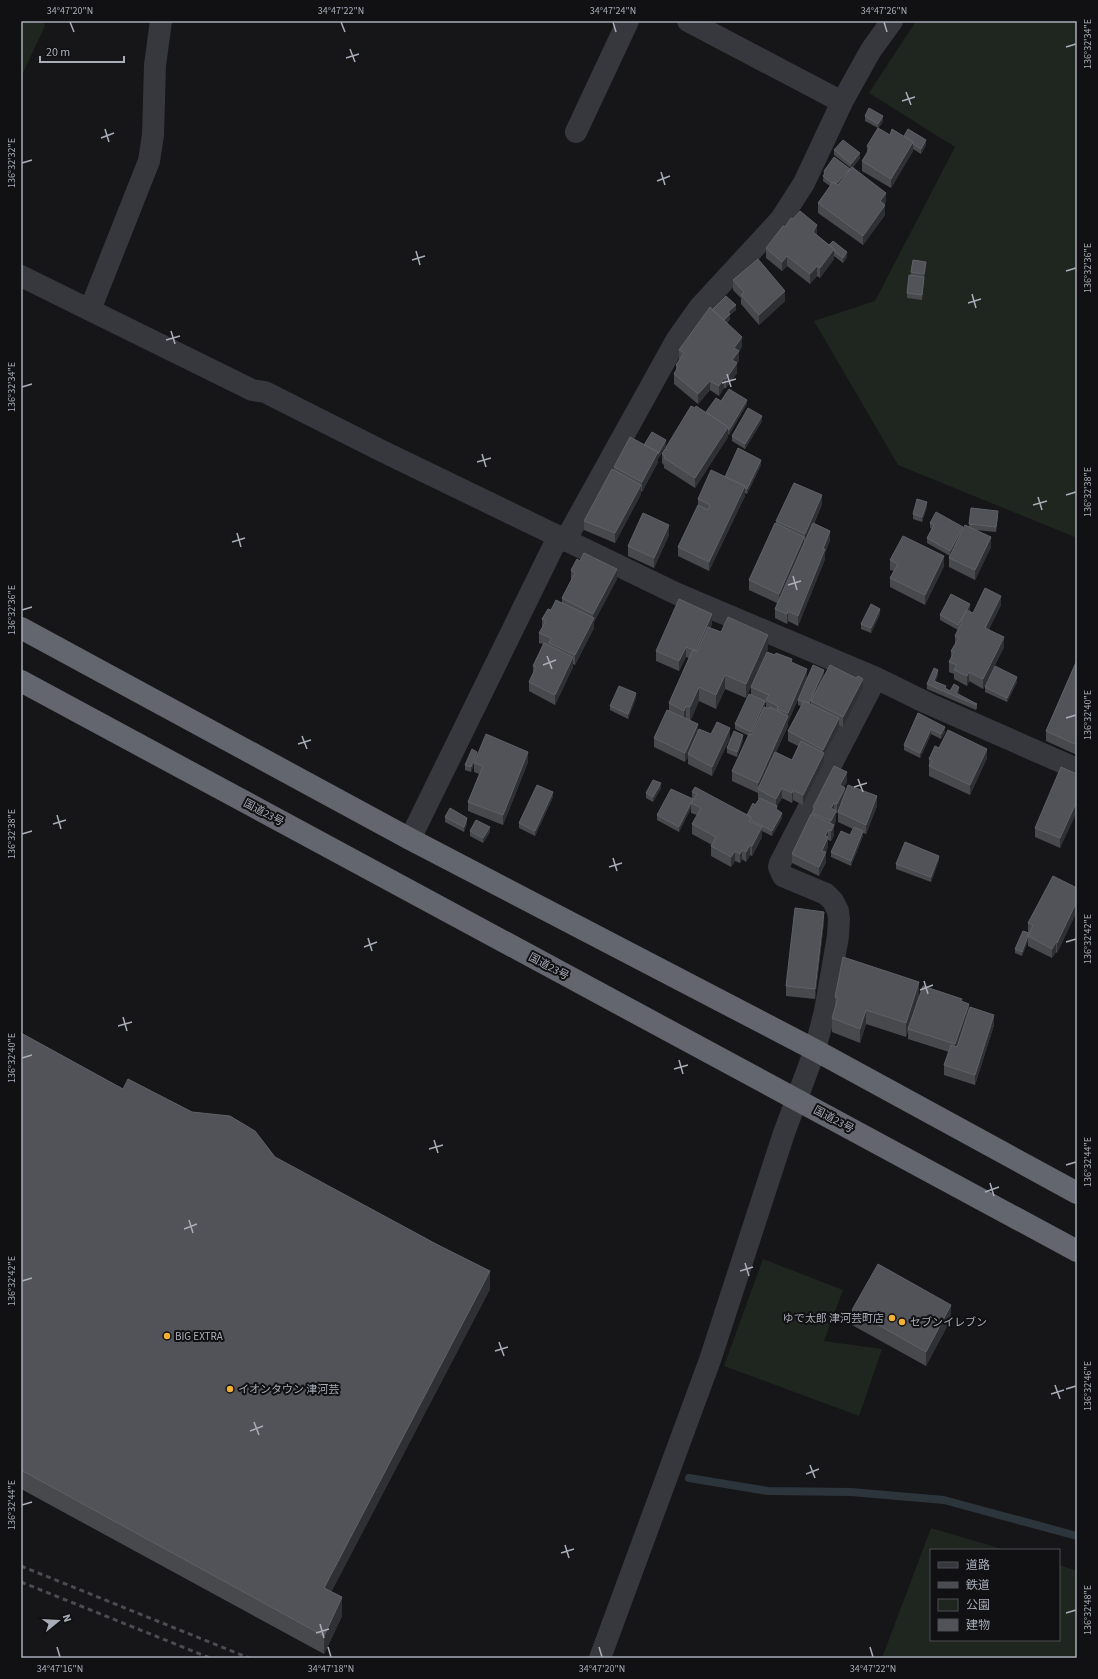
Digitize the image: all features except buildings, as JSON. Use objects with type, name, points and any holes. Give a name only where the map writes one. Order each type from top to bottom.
[{"type":"highway","points":[[21,628],[410,839],[815,1050],[1077,1193]]},
{"type":"highway","name":"国道23号","points":[[21,682],[1077,1251]]},
{"type":"street","points":[[90,310],[149,161],[152,135],[155,65],[161,21]]},
{"type":"street","points":[[576,132],[628,21]]},
{"type":"street","points":[[688,21],[842,102]]},
{"type":"street","points":[[410,839],[562,539],[677,339],[700,308],[785,214],[804,183],[842,102],[870,50],[892,21]]},
{"type":"street","points":[[21,276],[252,390],[265,392],[382,451],[675,593],[876,678],[927,703],[1077,768]]},
{"type":"street","points":[[600,1658],[710,1360],[784,1133],[798,1100],[815,1050],[834,964],[838,931],[838,911],[830,897],[822,892],[782,876],[779,867],[876,678]]},
{"type":"green space","points":[[21,21],[43,21],[45,26],[21,77]]},
{"type":"green space","points":[[916,21],[1077,21],[1077,538],[898,465],[814,321],[875,301],[955,147],[869,93]]},
{"type":"green space","points":[[763,1259],[843,1290],[824,1341],[882,1349],[859,1416],[724,1366]]},
{"type":"green space","points":[[931,1528],[1002,1549],[930,1549],[930,1641],[1060,1641],[1060,1565],[1077,1571],[1077,1658],[882,1658]]},
{"type":"waterway","points":[[689,1478],[768,1491],[851,1492],[944,1500],[1077,1536]]},
{"type":"railway","points":[[21,1566],[249,1658]]},
{"type":"railway","points":[[21,1582],[210,1658]]},
{"type":"place","name":"ゆで太郎 津河芸町店","points":[[892,1318]]},
{"type":"place","name":"セブンイレブン","points":[[902,1322]]},
{"type":"place","name":"BIG EXTRA","points":[[167,1336]]},
{"type":"place","name":"イオンタウン 津河芸","points":[[230,1389]]}]
